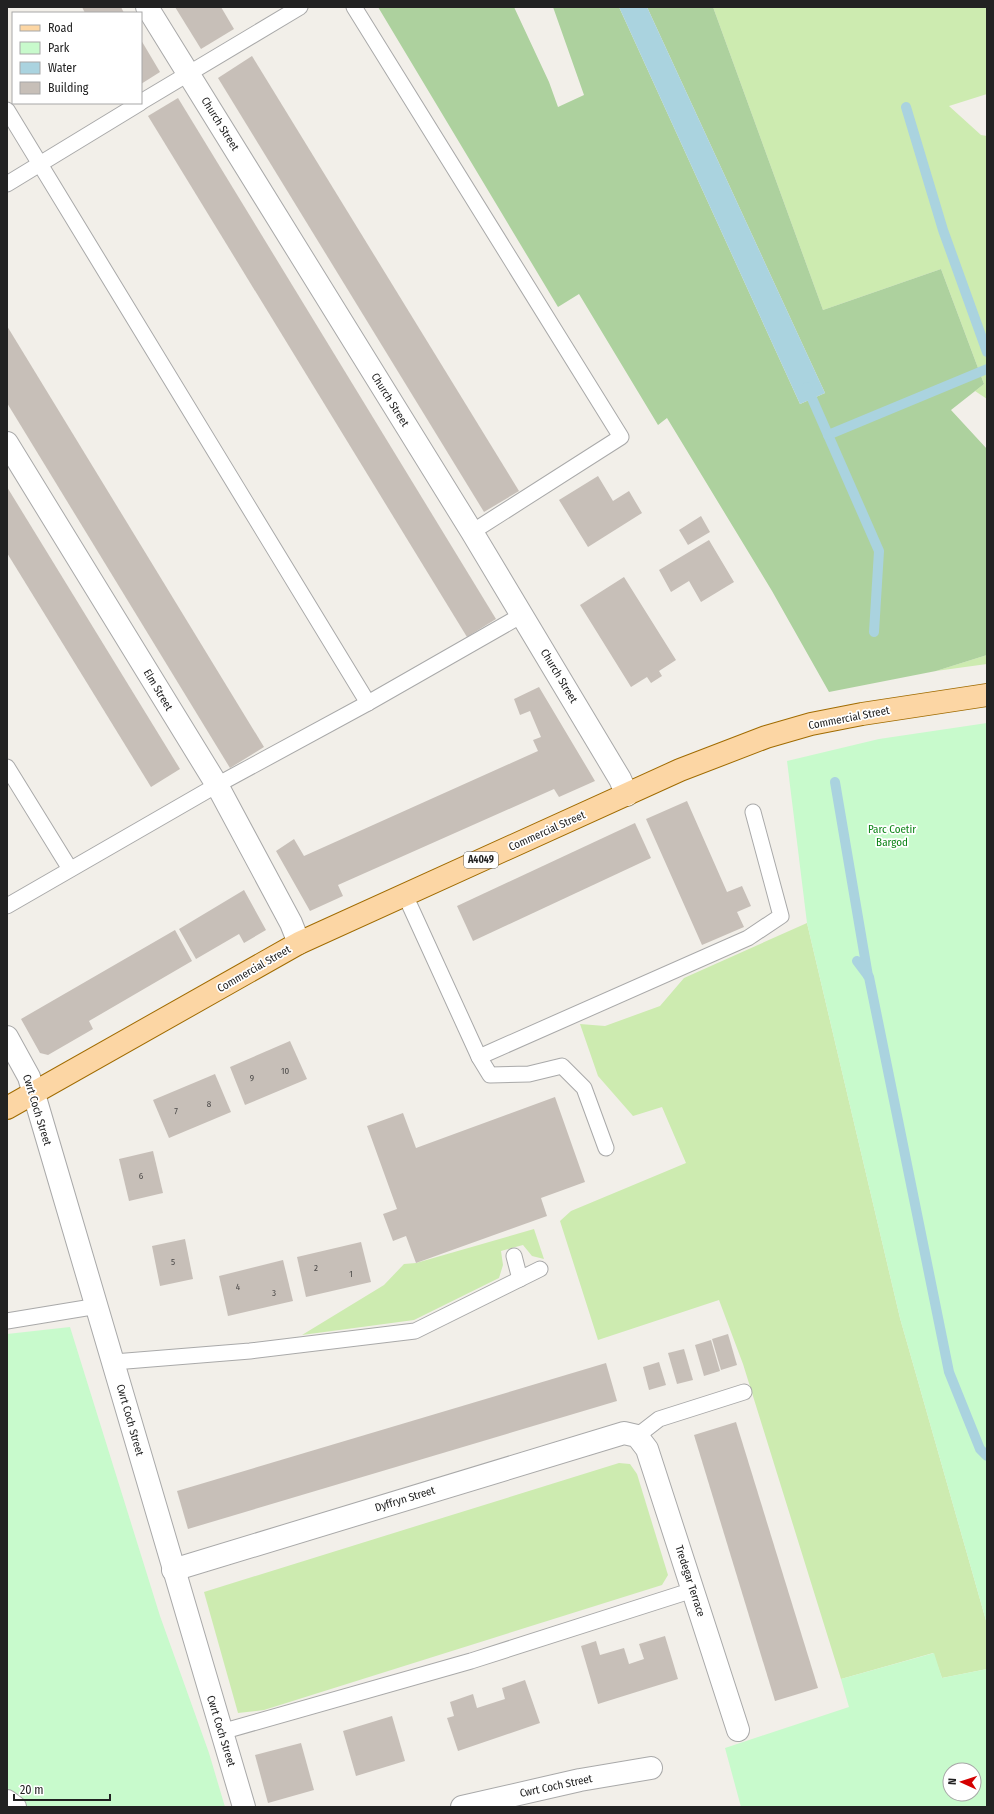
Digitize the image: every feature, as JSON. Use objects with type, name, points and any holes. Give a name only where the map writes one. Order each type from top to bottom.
[{"type":"main road","name":"Commercial Street","points":[[7,1108],[299,943],[680,770],[766,737],[811,724],[862,714],[987,695]]},
{"type":"street","name":"Church Street","points":[[147,7],[472,532],[620,779],[627,795]]},
{"type":"street","name":"Elm Street","points":[[7,443],[217,786],[291,923],[299,943]]},
{"type":"street","name":"Cwrt Coch Street","points":[[7,1037],[29,1077],[98,1306],[173,1570],[244,1807]]},
{"type":"street","name":"Dyffryn Street","points":[[173,1570],[624,1433],[637,1436]]},
{"type":"street","name":"Tredegar Terrace","points":[[637,1436],[647,1449],[738,1730]]},
{"type":"street","name":"Cwrt Coch Street","points":[[462,1807],[580,1780],[651,1768]]},
{"type":"street","points":[[7,1801],[14,1807]]},
{"type":"lane","points":[[142,102],[300,7]]},
{"type":"lane","points":[[354,7],[621,437],[472,532]]},
{"type":"lane","points":[[7,184],[139,104]]},
{"type":"lane","points":[[7,110],[368,703]]},
{"type":"lane","points":[[7,906],[70,869],[368,703],[522,615]]},
{"type":"lane","points":[[7,767],[70,869]]},
{"type":"lane","points":[[479,1057],[728,948],[748,938],[781,916],[753,812]]},
{"type":"lane","points":[[405,895],[479,1057],[490,1075],[529,1074],[562,1066],[584,1088],[606,1148]]},
{"type":"lane","points":[[514,1256],[520,1279]]},
{"type":"lane","points":[[114,1362],[250,1351],[415,1331],[540,1269]]},
{"type":"lane","points":[[7,1321],[98,1306]]},
{"type":"lane","points":[[637,1436],[659,1419],[744,1392]]},
{"type":"lane","points":[[221,1732],[471,1661],[693,1590]]},
{"type":"green space","points":[[378,7],[514,7],[549,82],[558,107],[584,95],[553,7],[619,7],[800,404],[825,393],[647,7],[713,7],[823,310],[941,269],[984,384],[951,410],[987,449],[987,655],[936,671],[829,692],[772,591],[667,418],[658,425],[579,294],[558,307]]},
{"type":"green space","points":[[713,7],[987,7],[987,94],[949,106],[981,135],[987,136],[987,399],[975,391],[984,384],[941,269],[823,310]]},
{"type":"green space","points":[[987,655],[987,664],[936,671]]},
{"type":"green space","name":"Parc Coetir Bargod","points":[[987,723],[987,1624],[900,1318],[807,923],[787,761],[879,739]]},
{"type":"green space","points":[[807,923],[900,1318],[987,1624],[987,1669],[942,1678],[933,1653],[841,1679],[743,1364],[719,1300],[598,1340],[560,1221],[571,1211],[686,1163],[662,1107],[633,1116],[598,1076],[580,1024],[605,1026],[660,1006],[684,978]]},
{"type":"green space","points":[[534,1229],[544,1259],[532,1256],[523,1245],[501,1251],[503,1265],[499,1278],[414,1320],[302,1335],[384,1285],[404,1264],[416,1263]]},
{"type":"green space","points":[[70,1327],[160,1616],[209,1753],[225,1807],[7,1807],[7,1334]]},
{"type":"green space","points":[[619,1463],[630,1464],[637,1474],[668,1575],[662,1585],[264,1710],[238,1713],[204,1592]]},
{"type":"green space","points":[[934,1653],[942,1678],[987,1669],[987,1807],[741,1807],[725,1748],[849,1707],[841,1679]]},
{"type":"water","points":[[619,7],[647,7],[825,393],[800,404]]},
{"type":"building","points":[[82,7],[121,7],[124,12],[84,12]]},
{"type":"building","points":[[175,7],[221,7],[234,29],[201,49]]},
{"type":"building","points":[[142,42],[160,72],[142,83]]},
{"type":"building","points":[[252,56],[519,491],[484,512],[218,78]]},
{"type":"building","points":[[178,98],[496,619],[467,637],[148,116]]},
{"type":"building","points":[[7,326],[264,747],[230,768],[7,403]]},
{"type":"building","points":[[598,476],[613,501],[629,491],[642,513],[588,547],[559,500]]},
{"type":"building","points":[[7,487],[180,769],[151,787],[7,553]]},
{"type":"building","points":[[701,516],[710,532],[688,545],[679,530]]},
{"type":"building","points":[[709,540],[734,582],[701,602],[689,581],[671,592],[659,570]]},
{"type":"building","points":[[624,577],[676,660],[659,671],[662,676],[651,683],[647,677],[631,687],[580,605]]},
{"type":"building","points":[[539,687],[595,781],[559,797],[554,789],[338,885],[343,896],[310,911],[276,851],[294,839],[304,856],[538,751],[533,740],[541,737],[530,711],[520,715],[514,699]]},
{"type":"building","points":[[687,801],[727,892],[742,886],[751,906],[737,912],[744,927],[702,945],[646,819]]},
{"type":"building","points":[[635,823],[651,858],[473,941],[457,906]]},
{"type":"building","points":[[244,890],[266,930],[244,943],[239,934],[196,959],[179,929]]},
{"type":"building","points":[[175,930],[192,961],[89,1021],[93,1029],[48,1055],[40,1053],[21,1019]]},
{"type":"building","points":[[290,1041],[307,1079],[245,1105],[230,1067]]},
{"type":"building","points":[[215,1074],[231,1112],[169,1138],[153,1100]]},
{"type":"building","points":[[555,1097],[585,1182],[541,1198],[547,1216],[416,1263],[406,1236],[393,1241],[383,1214],[397,1209],[367,1126],[403,1113],[416,1148]]},
{"type":"building","points":[[153,1151],[163,1193],[129,1201],[119,1159]]},
{"type":"building","points":[[185,1239],[193,1279],[160,1286],[152,1246]]},
{"type":"building","points":[[361,1242],[371,1282],[306,1297],[297,1257]]},
{"type":"building","points":[[283,1260],[293,1301],[228,1316],[219,1276]]},
{"type":"building","points":[[728,1334],[737,1365],[721,1370],[712,1339]]},
{"type":"building","points":[[711,1340],[720,1371],[704,1376],[695,1345]]},
{"type":"building","points":[[684,1349],[693,1380],[677,1384],[668,1353]]},
{"type":"building","points":[[659,1362],[666,1385],[649,1390],[643,1367]]},
{"type":"building","points":[[606,1363],[617,1401],[188,1529],[177,1491]]},
{"type":"building","points":[[736,1422],[818,1688],[775,1701],[694,1435]]},
{"type":"building","points":[[665,1636],[678,1679],[598,1704],[581,1646],[596,1641],[600,1655],[624,1648],[629,1664],[644,1659],[639,1644]]},
{"type":"building","points":[[525,1680],[540,1723],[458,1751],[447,1718],[454,1716],[450,1702],[473,1694],[477,1708],[505,1699],[502,1688]]},
{"type":"building","points":[[392,1716],[405,1761],[356,1776],[343,1731]]},
{"type":"building","points":[[301,1743],[314,1790],[268,1803],[255,1755]]},
{"type":"waterway","points":[[906,107],[943,230],[987,352]]},
{"type":"waterway","points":[[828,435],[987,369]]},
{"type":"waterway","points":[[807,387],[879,551],[874,632]]},
{"type":"waterway","points":[[835,782],[868,976]]},
{"type":"waterway","points":[[857,961],[869,977],[949,1372],[980,1449],[987,1456]]}]
